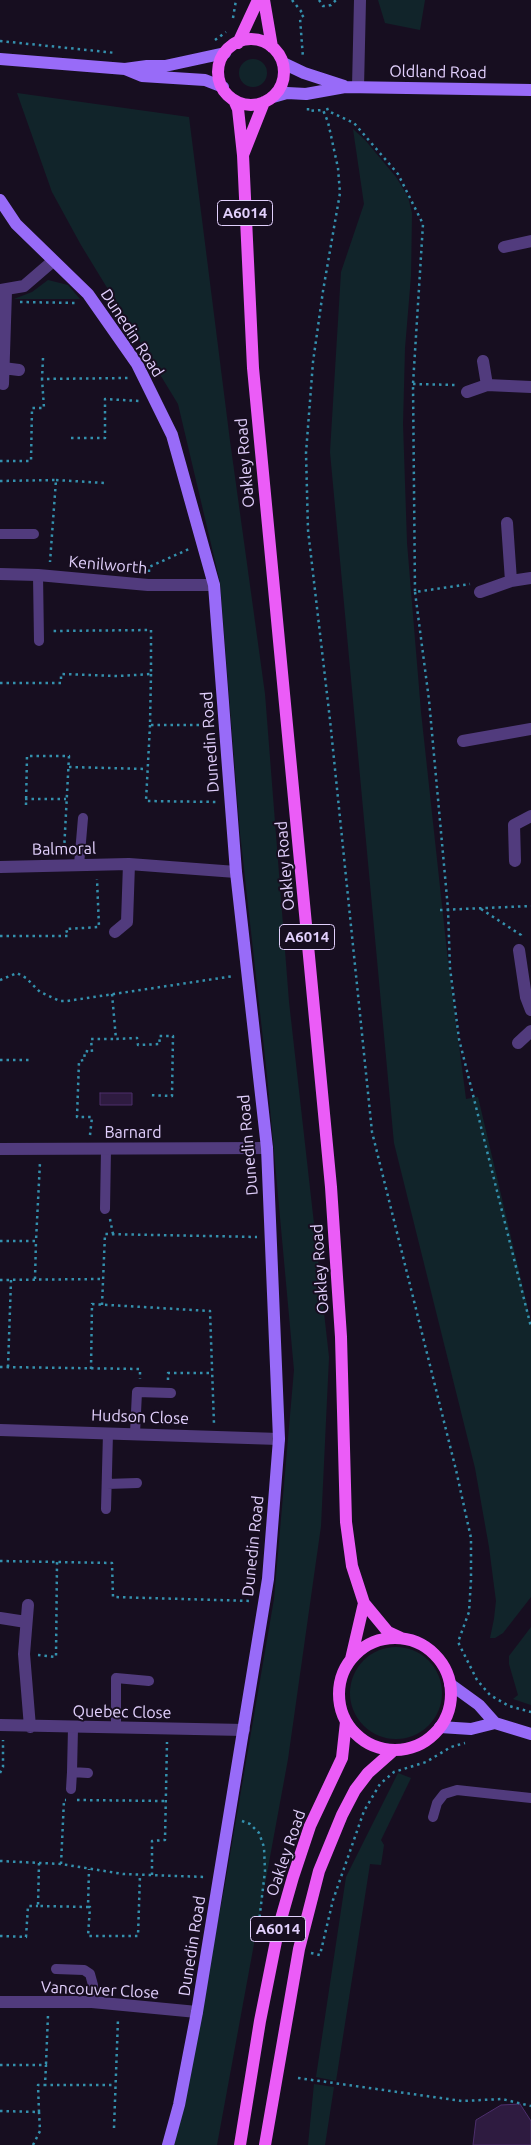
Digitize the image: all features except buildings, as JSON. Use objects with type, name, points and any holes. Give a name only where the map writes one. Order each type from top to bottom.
[{"type":"main road","points":[[223,87],[219,75],[220,64],[225,54],[238,43],[258,0]]},
{"type":"main road","points":[[264,0],[272,47]]},
{"type":"main road","points":[[238,43],[252,40],[264,42],[272,47],[283,63]]},
{"type":"main road","name":"Oakley Road","points":[[243,155],[268,100],[282,84],[283,63]]},
{"type":"main road","name":"Oakley Road","points":[[223,87],[234,100],[238,109],[243,155],[253,368],[332,1207],[341,1337],[346,1522],[352,1566],[364,1603],[388,1632],[401,1638]]},
{"type":"main road","points":[[234,100],[245,105],[256,105],[268,100]]},
{"type":"main road","points":[[351,1659],[365,1647],[382,1639],[401,1638],[418,1643],[433,1653],[444,1667],[450,1684],[451,1699],[447,1714],[440,1728],[428,1740],[412,1748],[394,1750],[375,1747],[358,1737],[346,1722],[340,1707],[339,1690],[343,1674],[351,1659],[364,1603]]},
{"type":"main road","name":"Oakley Road","points":[[240,2145],[260,2021],[279,1926],[292,1877],[310,1826],[342,1758],[346,1722]]},
{"type":"main road","name":"A6014","points":[[265,2145],[299,1949],[319,1871],[342,1815],[355,1790],[368,1773],[394,1750]]},
{"type":"street","points":[[358,87],[360,0]]},
{"type":"street","points":[[125,70],[147,66],[165,66],[225,54]]},
{"type":"street","points":[[0,59],[125,70],[142,76],[205,80],[223,87]]},
{"type":"street","name":"Oldland Road","points":[[283,63],[304,73],[345,86],[531,90]]},
{"type":"street","name":"Oldland Road","points":[[268,100],[287,94],[306,94],[345,86]]},
{"type":"street","name":"Dunedin Road","points":[[0,200],[16,224],[93,300],[137,364],[172,435],[214,585],[236,872],[267,1148],[279,1439],[268,1579],[197,2012],[179,2105],[168,2145]]},
{"type":"street","points":[[504,246],[531,241]]},
{"type":"street","points":[[2,384],[4,295],[24,286],[53,261]]},
{"type":"street","points":[[483,361],[487,385]]},
{"type":"street","points":[[3,368],[19,370]]},
{"type":"street","points":[[466,392],[487,385],[531,387]]},
{"type":"street","points":[[507,523],[511,581]]},
{"type":"street","name":"Kenilworth","points":[[0,574],[148,585],[214,585]]},
{"type":"street","points":[[480,592],[511,581],[531,578]]},
{"type":"street","points":[[463,741],[531,729]]},
{"type":"street","points":[[515,861],[514,825],[531,816]]},
{"type":"street","points":[[115,932],[127,922],[129,864]]},
{"type":"street","name":"Balmoral","points":[[0,867],[129,864],[236,872]]},
{"type":"street","points":[[519,950],[526,997],[531,1010]]},
{"type":"street","points":[[518,1043],[531,1031]]},
{"type":"street","name":"Barnard","points":[[0,1149],[267,1148]]},
{"type":"street","name":"Hudson Close","points":[[0,1430],[279,1439]]},
{"type":"street","points":[[28,1605],[24,1654],[30,1727]]},
{"type":"street","points":[[0,1618],[26,1622]]},
{"type":"street","points":[[450,1684],[479,1705],[495,1723]]},
{"type":"street","points":[[440,1728],[471,1729],[495,1723],[531,1734]]},
{"type":"street","name":"Quebec Close","points":[[1,1726],[244,1730]]},
{"type":"street","name":"Vancouver Close","points":[[0,2002],[92,2002],[197,2012]]},
{"type":"lane","points":[[0,534],[34,534]]},
{"type":"lane","points":[[39,636],[44,576]]},
{"type":"lane","points":[[79,865],[83,818]]},
{"type":"lane","points":[[105,1209],[106,1149]]},
{"type":"lane","points":[[135,1433],[137,1392],[170,1393]]},
{"type":"lane","points":[[106,1509],[108,1432]]},
{"type":"lane","points":[[107,1484],[136,1483]]},
{"type":"lane","points":[[116,1728],[116,1678],[149,1682]]},
{"type":"lane","points":[[71,1789],[74,1728]]},
{"type":"lane","points":[[72,1772],[88,1773]]},
{"type":"lane","points":[[433,1817],[437,1803],[444,1794],[457,1790],[531,1798]]},
{"type":"lane","points":[[56,1969],[84,1970],[90,1974],[93,1985],[92,2002]]},
{"type":"path","points":[[232,21],[236,0]]},
{"type":"path","points":[[292,0],[304,15],[300,18],[304,62]]},
{"type":"path","points":[[319,0],[323,6],[331,5],[336,0]]},
{"type":"path","points":[[210,42],[225,34],[230,26]]},
{"type":"path","points":[[0,41],[125,54]]},
{"type":"path","points":[[327,108],[328,111],[354,123],[398,174],[423,224],[413,384],[415,592],[429,700],[448,910],[450,968],[459,1039],[531,1327]]},
{"type":"path","points":[[308,111],[323,110],[328,122],[338,168],[340,192],[313,362],[306,453],[308,530],[330,720],[372,1132],[456,1470],[471,1538],[472,1580],[468,1612],[458,1642],[477,1680],[490,1695],[509,1706],[531,1712]]},
{"type":"path","points":[[4,295],[80,303],[93,300]]},
{"type":"path","points":[[0,461],[31,461],[32,408],[44,408],[43,358]]},
{"type":"path","points":[[42,379],[136,378]]},
{"type":"path","points":[[413,384],[458,385],[466,392]]},
{"type":"path","points":[[71,438],[105,438],[104,399],[155,402]]},
{"type":"path","points":[[44,576],[56,480]]},
{"type":"path","points":[[0,481],[56,480],[105,483]]},
{"type":"path","points":[[148,585],[149,566],[202,543]]},
{"type":"path","points":[[415,592],[480,582],[480,592]]},
{"type":"path","points":[[39,636],[151,630],[150,725],[146,801],[231,802]]},
{"type":"path","points":[[0,683],[61,683],[61,674],[118,676],[151,674]]},
{"type":"path","points":[[150,725],[225,725]]},
{"type":"path","points":[[26,805],[27,756],[69,756],[63,866]]},
{"type":"path","points":[[68,767],[147,769]]},
{"type":"path","points":[[26,799],[67,799]]},
{"type":"path","points":[[0,936],[68,936],[66,929],[99,927],[96,865]]},
{"type":"path","points":[[440,910],[531,906]]},
{"type":"path","points":[[480,908],[521,935],[519,950]]},
{"type":"path","points":[[0,980],[17,973],[26,978],[40,992],[60,1001],[224,979],[247,973]]},
{"type":"path","points":[[112,994],[116,1039]]},
{"type":"path","points":[[88,1149],[92,1117],[77,1116],[79,1061],[84,1060],[85,1051],[92,1052],[91,1039],[138,1038],[138,1045],[160,1044],[159,1036],[173,1036],[172,1096],[148,1095]]},
{"type":"path","points":[[0,1060],[29,1060]]},
{"type":"path","points":[[35,1280],[41,1149]]},
{"type":"path","points":[[102,1305],[105,1234],[271,1237]]},
{"type":"path","points":[[0,1241],[36,1241]]},
{"type":"path","points":[[0,1280],[103,1279]]},
{"type":"path","points":[[8,1367],[11,1280]]},
{"type":"path","points":[[91,1369],[92,1304],[210,1311],[215,1436]]},
{"type":"path","points":[[0,1367],[140,1369],[141,1392]]},
{"type":"path","points":[[170,1393],[168,1373],[212,1373]]},
{"type":"path","points":[[0,1561],[112,1563],[112,1597],[255,1601]]},
{"type":"path","points":[[24,1654],[56,1657],[57,1562]]},
{"type":"path","points":[[0,1773],[4,1767],[1,1726]]},
{"type":"path","points":[[152,1875],[152,1841],[165,1840],[168,1729]]},
{"type":"path","points":[[320,1955],[333,1900],[364,1811],[380,1784],[394,1772],[426,1762],[451,1747],[472,1742]]},
{"type":"path","points":[[61,1864],[64,1800],[166,1801]]},
{"type":"path","points":[[230,1816],[250,1824],[259,1833],[264,1847],[265,1871],[259,1922]]},
{"type":"path","points":[[0,1861],[61,1864],[123,1874],[220,1877]]},
{"type":"path","points":[[38,1906],[39,1863]]},
{"type":"path","points":[[89,1869],[88,1907],[90,1907],[88,1936],[138,1936],[140,1875]]},
{"type":"path","points":[[0,1936],[26,1937],[28,1906],[88,1907]]},
{"type":"path","points":[[45,2085],[48,2002]]},
{"type":"path","points":[[114,2128],[118,2005]]},
{"type":"path","points":[[0,2065],[46,2066]]},
{"type":"path","points":[[298,2078],[462,2101],[502,2098],[531,2106]]},
{"type":"path","points":[[34,2145],[40,2131],[38,2085],[115,2085]]},
{"type":"path","points":[[0,2111],[38,2112]]},
{"type":"shaded area","points":[[378,0],[425,0],[420,30],[385,23]]},
{"type":"shaded area","points":[[253,59],[263,63],[267,73],[263,83],[253,87],[243,83],[239,73],[243,63]]},
{"type":"shaded area","points":[[17,93],[189,117],[230,441],[265,694],[289,1002],[329,1357],[321,1526],[288,1759],[217,2145],[174,2145],[224,1890],[274,1599],[294,1370],[267,1075],[240,833],[220,582],[178,404],[81,245],[52,192]]},
{"type":"shaded area","points":[[353,129],[365,140],[396,177],[408,197],[412,213],[411,276],[405,348],[403,424],[407,543],[421,712],[448,961],[466,1099],[478,1097],[531,1322],[531,1597],[503,1633],[495,1638],[490,1638],[496,1601],[489,1547],[475,1468],[394,1143],[330,452],[341,272],[364,204]]},
{"type":"shaded area","points":[[48,280],[68,285],[80,299],[14,299],[32,292]]},
{"type":"shaded area","points":[[531,1627],[531,1705],[513,1699],[518,1695],[509,1664],[509,1656]]},
{"type":"shaded area","points":[[387,1647],[405,1647],[422,1654],[435,1667],[442,1684],[442,1702],[435,1719],[422,1732],[405,1739],[387,1739],[370,1732],[357,1719],[350,1702],[350,1684],[357,1667],[370,1654]]},
{"type":"shaded area","points":[[398,1773],[411,1778],[381,1840],[384,1845],[381,1865],[370,1864],[336,2081],[316,2077],[346,1877]]},
{"type":"shaded area","points":[[314,2084],[334,2087],[325,2145],[308,2145]]}]
